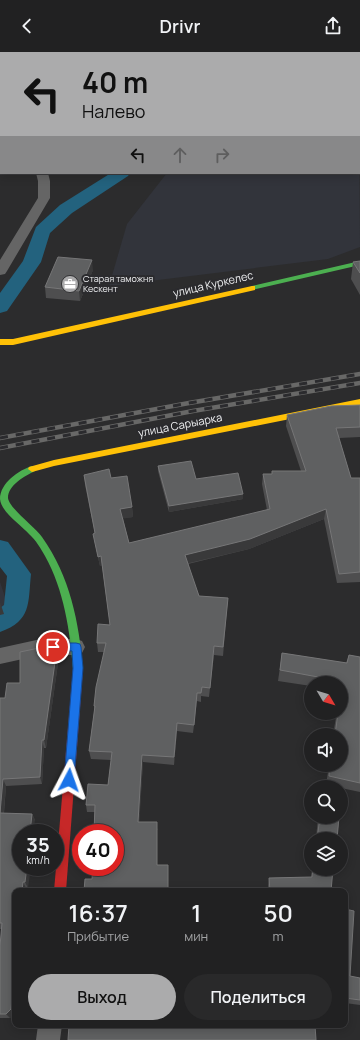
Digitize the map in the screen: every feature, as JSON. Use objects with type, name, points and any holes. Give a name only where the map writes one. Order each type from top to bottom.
[{"type":"street","points":[[0,271],[44,198],[44,181],[42,174]]},
{"type":"street","name":"улица Куркелес","points":[[0,342],[13,342],[360,263]]},
{"type":"street","name":"улица Сарыарка","points":[[76,647],[62,582],[50,556],[35,534],[6,505],[4,498],[9,485],[26,471],[54,463],[360,402]]},
{"type":"street","points":[[0,656],[41,647],[76,647],[78,668],[60,888]]},
{"type":"street","points":[[48,1040],[50,1028]]},
{"type":"shaded area","points":[[166,174],[360,174],[360,247],[328,259],[109,286],[127,224]]},
{"type":"shaded area","points":[[0,582],[10,612],[0,616]]},
{"type":"building","points":[[58,257],[92,260],[79,291],[45,287]]},
{"type":"building","points":[[360,261],[360,273],[353,262]]},
{"type":"building","points":[[360,405],[360,427],[336,428],[351,478],[360,478],[360,572],[339,574],[326,509],[250,539],[185,555],[199,596],[228,598],[223,647],[214,646],[210,688],[202,687],[201,693],[197,693],[194,725],[177,723],[174,757],[142,755],[138,822],[157,822],[157,865],[168,865],[168,888],[84,888],[85,879],[92,879],[92,876],[124,876],[124,824],[94,824],[95,805],[86,805],[88,784],[108,785],[112,752],[89,751],[96,687],[106,643],[97,643],[98,624],[110,625],[101,556],[98,557],[93,534],[95,533],[84,475],[109,469],[111,478],[127,476],[132,507],[120,509],[129,543],[270,509],[263,474],[272,474],[272,471],[306,471],[287,415],[331,406]]},
{"type":"building","points":[[191,461],[196,479],[238,473],[243,494],[169,506],[158,466]]},
{"type":"building","points":[[39,648],[57,648],[44,740],[42,740],[40,777],[3,779],[0,813],[0,698],[5,698],[7,683],[20,683],[20,652]]},
{"type":"building","points":[[282,653],[347,663],[349,655],[360,657],[360,783],[329,776],[329,772],[348,772],[348,728],[336,728],[337,720],[348,720],[348,676],[313,676],[280,670]]},
{"type":"building","points":[[0,813],[32,814],[31,824],[12,824],[12,876],[26,876],[22,888],[12,888],[12,999],[11,1009],[6,1014],[0,1014],[0,946],[2,923],[0,923]]},
{"type":"building","points":[[319,824],[338,824],[338,832],[318,832]]},
{"type":"building","points":[[332,876],[331,888],[270,888],[269,878]]},
{"type":"building","points":[[348,910],[354,911],[350,976],[360,978],[360,1000],[348,998]]},
{"type":"building","points":[[69,1028],[315,1028],[316,1040],[68,1040]]},
{"type":"waterway","points":[[0,307],[32,262],[42,231],[66,209],[120,174]]},
{"type":"waterway","points":[[0,549],[19,574],[15,610],[0,622]]},
{"type":"railway","points":[[0,438],[189,403],[360,374]]},
{"type":"railway","points":[[0,448],[193,411],[360,383]]},
{"type":"traffic: fast","points":[[252,288],[360,263]]},
{"type":"traffic: fast","points":[[32,469],[23,473],[10,484],[4,498],[12,512],[35,534],[55,566],[69,610],[75,641],[78,669]]},
{"type":"traffic: slow","points":[[0,342],[13,342],[252,288]]},
{"type":"traffic: slow","points":[[32,469],[54,463],[360,402]]},
{"type":"traffic: jam","points":[[60,888],[78,669]]},
{"type":"place","name":"Старая таможня Кескент","points":[[70,284]]},
{"type":"route","points":[[53,647],[76,647],[78,668],[69,780]]}]
